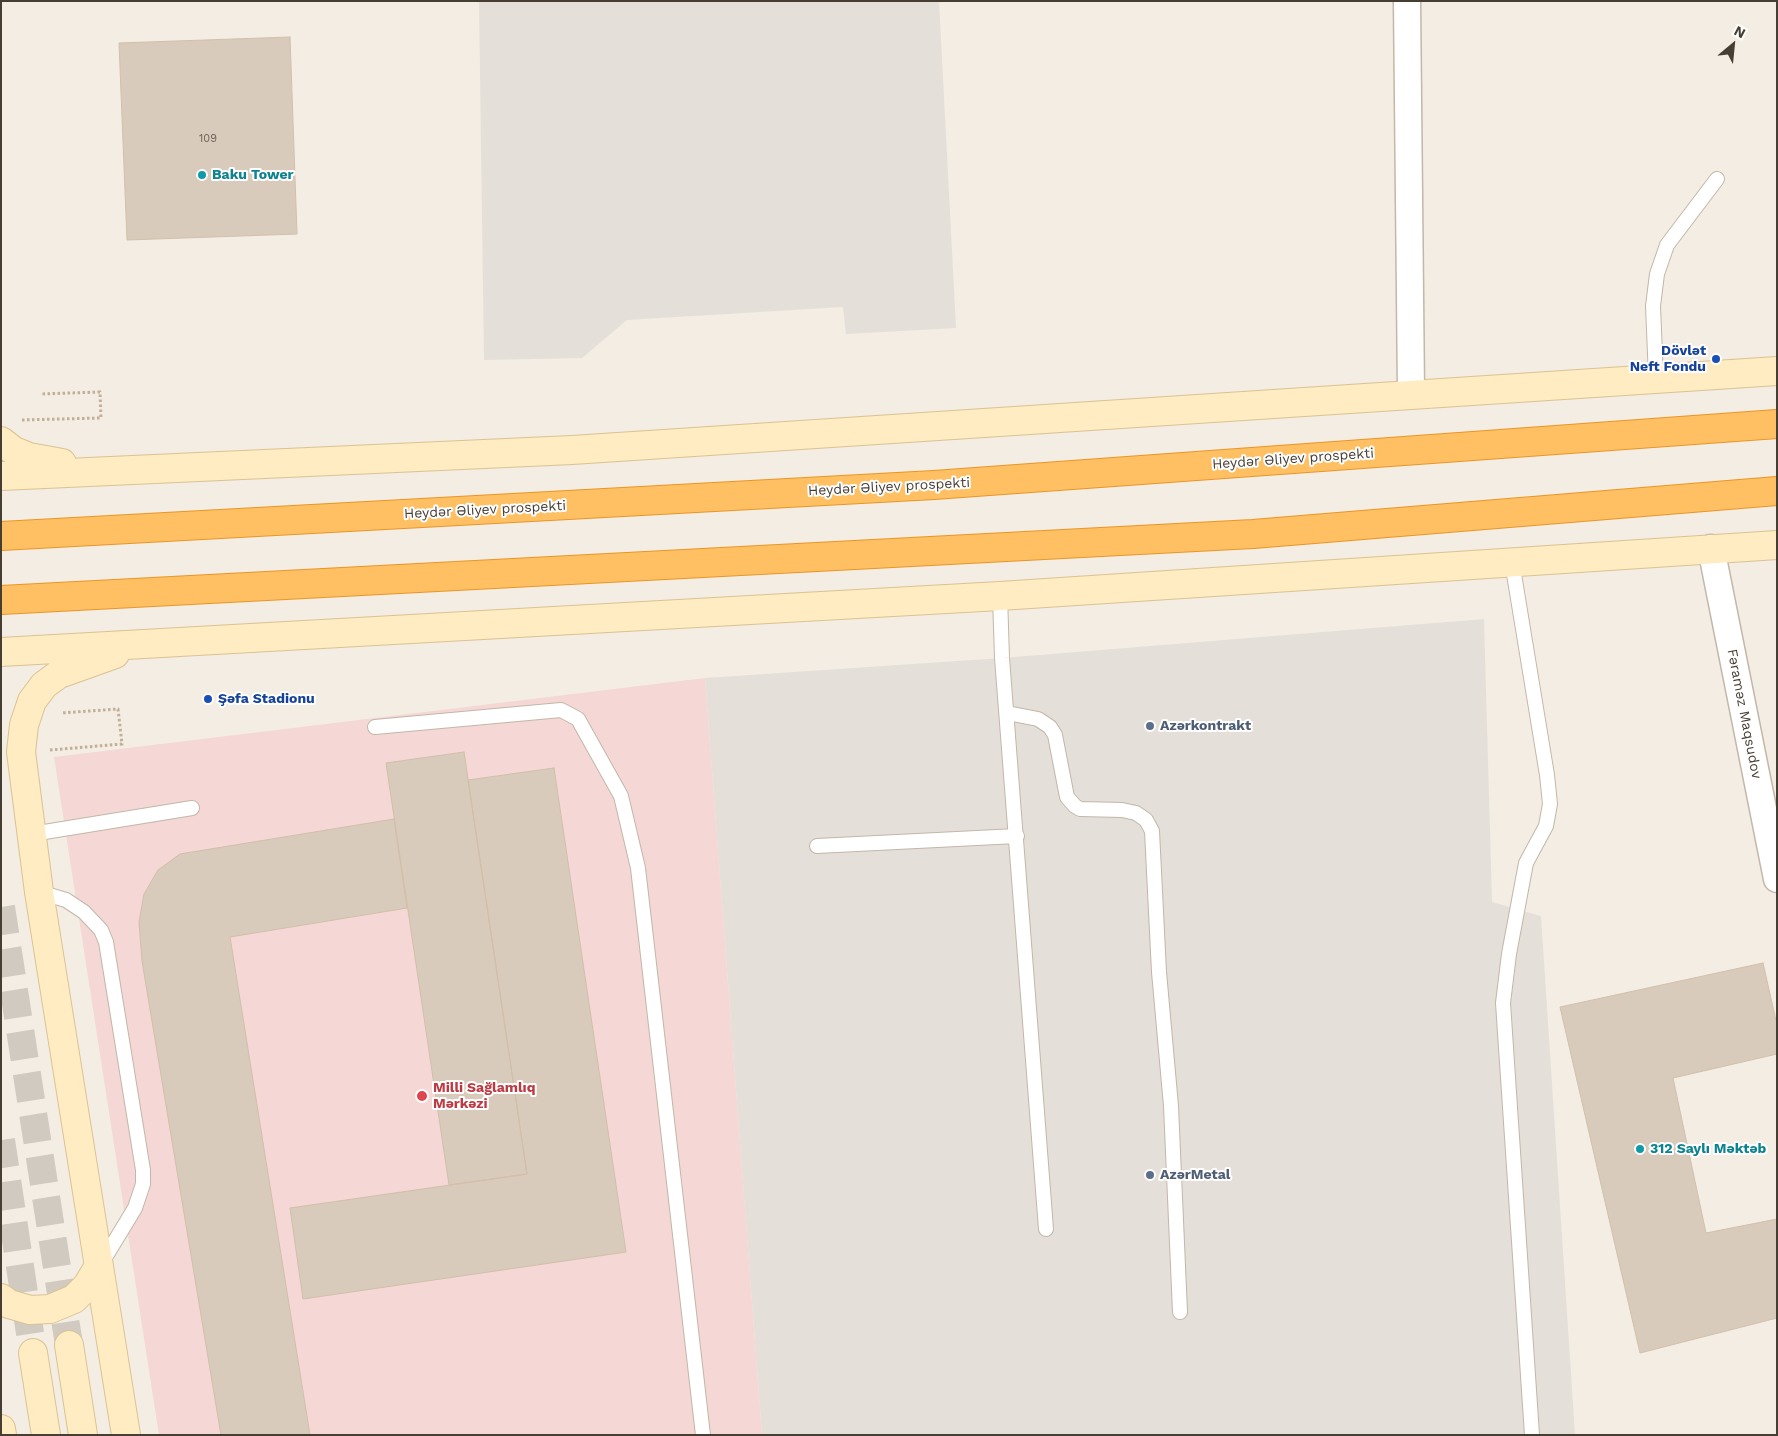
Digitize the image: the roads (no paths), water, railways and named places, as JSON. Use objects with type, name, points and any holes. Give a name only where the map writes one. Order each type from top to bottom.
[{"type":"highway","name":"Heydər Əliyev prospekti","points":[[1,536],[934,485],[1777,424]]},
{"type":"highway","points":[[1,600],[1253,534],[1777,491]]},
{"type":"main road","points":[[1,476],[572,450],[1411,393],[1777,371]]},
{"type":"main road","points":[[1,441],[14,451],[29,457],[111,471]]},
{"type":"main road","points":[[1,652],[1000,596],[1777,545]]},
{"type":"main road","points":[[126,1435],[39,892],[21,752],[24,725],[32,701],[44,685],[59,674],[140,645]]},
{"type":"main road","points":[[1,731],[21,752]]},
{"type":"main road","points":[[1,1298],[9,1304],[30,1310],[50,1308],[74,1299],[87,1286],[99,1266]]},
{"type":"main road","points":[[69,1345],[84,1435]]},
{"type":"main road","points":[[33,1353],[46,1435]]},
{"type":"main road","points":[[1,1429],[2,1435]]},
{"type":"street","points":[[1407,1],[1411,393]]},
{"type":"street","name":"Fəraməz Maqsudov","points":[[1711,548],[1777,879]]},
{"type":"lane","points":[[1656,378],[1653,306],[1656,274],[1667,245],[1717,179]]},
{"type":"lane","points":[[1512,562],[1547,775],[1550,804],[1546,826],[1526,863],[1509,954],[1503,1003],[1532,1435]]},
{"type":"lane","points":[[1000,596],[1007,714],[1046,1229]]},
{"type":"lane","points":[[375,727],[561,710],[578,719],[621,796],[638,868],[703,1435]]},
{"type":"lane","points":[[1007,714],[1038,718],[1050,727],[1055,735],[1067,797],[1075,806],[1136,813],[1146,820],[1152,831],[1159,972],[1171,1106],[1180,1312]]},
{"type":"lane","points":[[32,834],[192,808]]},
{"type":"lane","points":[[817,846],[1017,836]]},
{"type":"lane","points":[[39,892],[66,900],[84,912],[100,930],[106,942],[144,1170],[143,1184],[135,1208],[99,1266]]},
{"type":"tunnel","points":[[1,907],[69,1345]]},
{"type":"tunnel","points":[[1,1140],[33,1353]]},
{"type":"place","name":"Baku Tower","points":[[202,175]]},
{"type":"place","name":"Dövlət Neft Fondu","points":[[1716,359]]},
{"type":"place","name":"Şəfa Stadionu","points":[[208,699]]},
{"type":"place","name":"Azərkontrakt","points":[[1150,726]]},
{"type":"place","name":"Milli Sağlamlıq Mərkəzi","points":[[422,1096]]},
{"type":"place","name":"312 Saylı Məktəb","points":[[1640,1149]]},
{"type":"place","name":"AzərMetal","points":[[1150,1175]]}]
